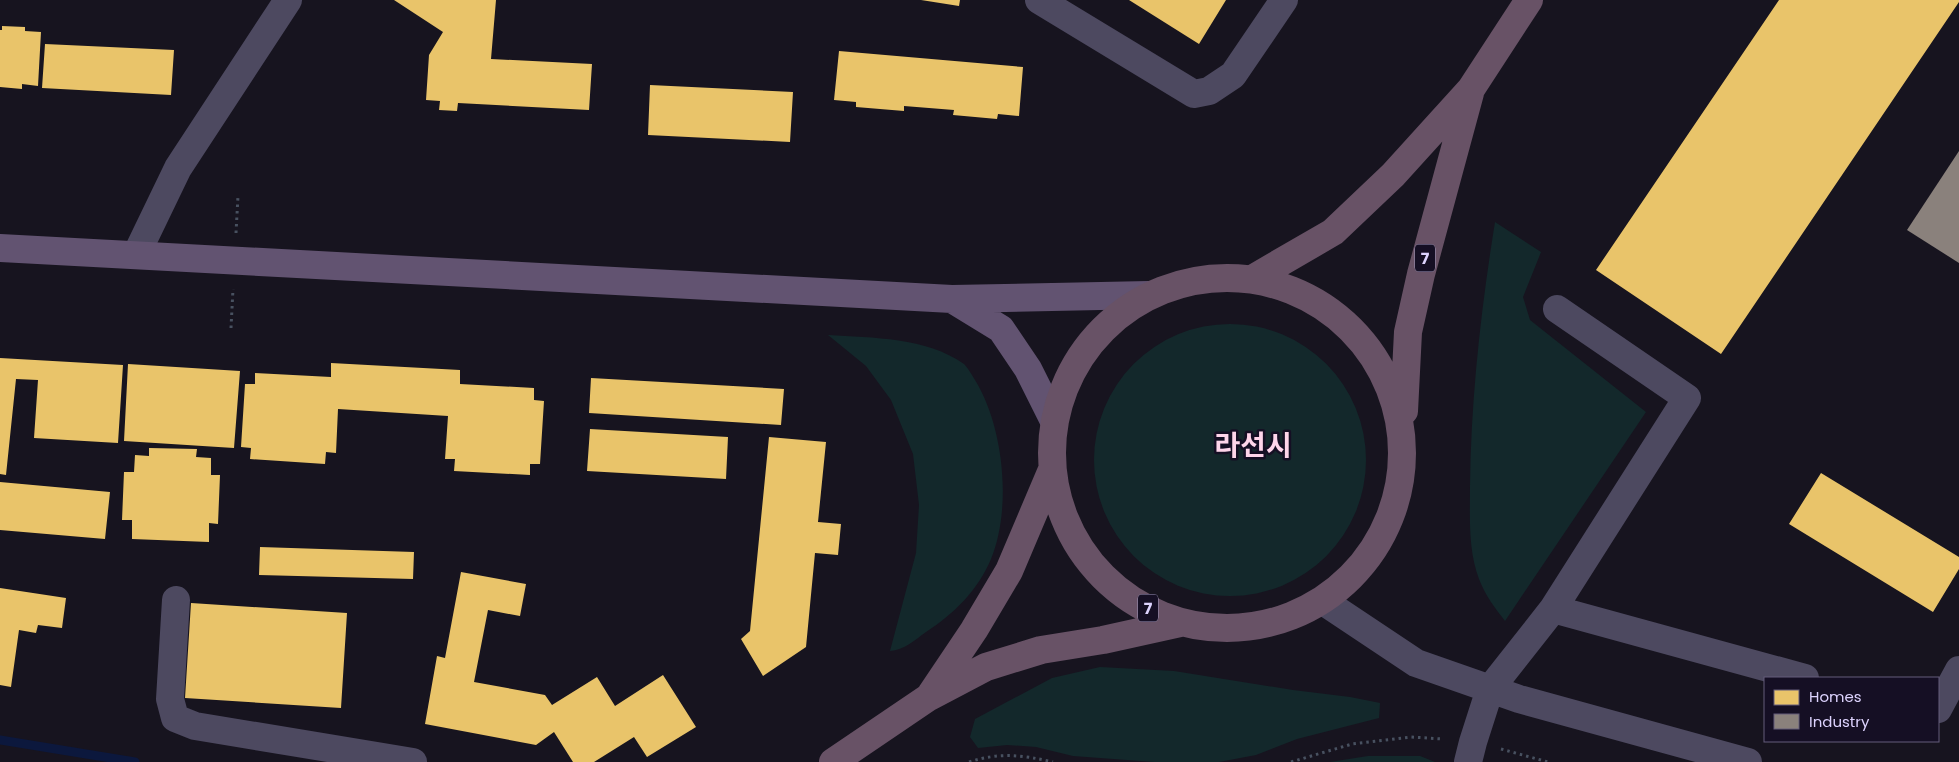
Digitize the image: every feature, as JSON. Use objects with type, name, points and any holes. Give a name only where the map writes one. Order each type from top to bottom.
[{"type":"highway","name":"7","points":[[1252,279],[1333,232],[1392,175],[1471,89],[1529,0]]},
{"type":"highway","name":"7","points":[[1402,431],[1386,377],[1353,330],[1307,296],[1252,279],[1200,280],[1149,295],[1105,326],[1072,369],[1054,420],[1052,472],[1065,522],[1092,567],[1132,601],[1180,623],[1230,629],[1278,622],[1324,601],[1360,569],[1387,528],[1402,480],[1402,431],[1408,332],[1421,274],[1471,89]]},
{"type":"highway","name":"7","points":[[929,697],[974,630],[1009,571],[1052,472]]},
{"type":"highway","name":"7","points":[[833,762],[929,697],[986,667],[1042,650],[1103,640],[1180,623]]},
{"type":"main road","points":[[0,248],[952,299],[1149,295]]},
{"type":"main road","points":[[952,299],[1001,329],[1028,369],[1054,420]]},
{"type":"street","points":[[136,255],[178,168],[288,0]]},
{"type":"street","points":[[1039,0],[1194,94],[1209,91],[1233,76],[1281,1]]},
{"type":"street","points":[[1471,752],[1490,689],[1553,609],[1687,398],[1557,309]]},
{"type":"street","points":[[176,600],[170,699],[175,718],[195,726],[413,762]]},
{"type":"street","points":[[1324,601],[1416,662],[1519,699],[1748,762]]},
{"type":"street","points":[[1553,609],[1801,677]]},
{"type":"street","points":[[1939,707],[1959,670]]},
{"type":"street","points":[[1939,714],[1959,720]]},
{"type":"path","points":[[1291,762],[1352,744],[1411,737],[1471,752],[1548,762]]},
{"type":"path","points":[[969,762],[987,756],[1012,754],[1053,762]]},
{"type":"green space","points":[[1495,222],[1541,252],[1523,297],[1530,320],[1646,412],[1505,621],[1487,596],[1475,568],[1471,545],[1470,521],[1471,453],[1475,386],[1485,287]]},
{"type":"green space","points":[[1230,324],[1269,330],[1294,340],[1326,364],[1343,385],[1355,408],[1363,434],[1366,460],[1360,499],[1350,524],[1326,556],[1305,573],[1282,585],[1256,593],[1230,596],[1191,590],[1166,580],[1134,556],[1117,535],[1105,512],[1097,486],[1094,460],[1100,421],[1110,396],[1134,364],[1155,347],[1178,335],[1204,327]]},
{"type":"green space","points":[[828,335],[899,340],[933,348],[964,364],[985,399],[993,421],[998,444],[1003,492],[1001,516],[998,539],[986,570],[972,591],[946,617],[905,647],[895,650],[890,651],[916,553],[919,505],[913,454],[891,400],[866,366]]},
{"type":"green space","points":[[1100,667],[1174,671],[1350,697],[1380,703],[1379,718],[1297,739],[1256,755],[1219,762],[1154,762],[1073,756],[1036,747],[1007,745],[978,748],[970,737],[975,719],[1052,678]]},
{"type":"green space","points":[[1368,756],[1420,756],[1435,762],[1330,762]]},
{"type":"building: Homes","points":[[394,0],[496,0],[491,59],[592,64],[589,110],[458,103],[457,111],[439,110],[440,101],[426,100],[429,55],[443,32]]},
{"type":"building: Homes","points":[[921,0],[960,0],[959,6]]},
{"type":"building: Homes","points":[[1129,0],[1226,0],[1199,44]]},
{"type":"building: Homes","points":[[1779,0],[1959,0],[1959,2],[1721,354],[1596,270]]},
{"type":"building: Homes","points":[[2,26],[25,27],[25,31],[41,32],[38,86],[22,84],[22,89],[0,87],[0,30],[2,30]]},
{"type":"building: Homes","points":[[45,44],[174,50],[171,95],[42,88]]},
{"type":"building: Homes","points":[[839,51],[1023,67],[1019,116],[998,114],[997,119],[953,115],[954,110],[904,106],[904,111],[856,107],[856,102],[834,100]]},
{"type":"building: Homes","points":[[650,85],[793,92],[790,142],[648,135]]},
{"type":"building: Homes","points":[[0,358],[123,365],[118,443],[34,438],[38,380],[16,379],[6,475],[0,474]]},
{"type":"building: Homes","points":[[331,363],[460,370],[460,384],[534,388],[534,400],[544,401],[540,464],[530,464],[530,475],[454,471],[455,459],[445,459],[448,416],[338,409],[336,453],[326,452],[325,464],[250,459],[251,448],[241,447],[245,384],[255,384],[255,373],[331,377]]},
{"type":"building: Homes","points":[[128,364],[240,371],[234,448],[124,441]]},
{"type":"building: Homes","points":[[591,378],[784,389],[781,425],[589,413]]},
{"type":"building: Homes","points":[[590,429],[728,437],[726,479],[587,471]]},
{"type":"building: Homes","points":[[769,437],[826,442],[818,522],[841,524],[838,555],[815,553],[806,647],[763,676],[741,639],[750,631]]},
{"type":"building: Homes","points":[[149,448],[197,449],[196,457],[211,458],[211,475],[220,475],[218,524],[209,523],[209,542],[132,539],[132,520],[122,520],[124,472],[134,472],[135,455],[149,456]]},
{"type":"building: Homes","points":[[1821,473],[1959,557],[1959,569],[1933,612],[1789,524]]},
{"type":"building: Homes","points":[[0,482],[110,492],[105,539],[0,530]]},
{"type":"building: Homes","points":[[260,547],[414,552],[413,579],[259,575]]},
{"type":"building: Homes","points":[[461,572],[526,584],[520,616],[488,610],[474,682],[545,695],[552,705],[597,677],[615,706],[663,675],[696,727],[647,757],[634,737],[594,762],[573,762],[554,732],[536,745],[425,724],[437,656],[445,658]]},
{"type":"building: Homes","points":[[0,588],[66,598],[62,628],[38,625],[36,633],[19,630],[11,687],[0,685]]},
{"type":"building: Homes","points":[[191,603],[347,613],[341,708],[185,698]]},
{"type":"building: Industry","points":[[1959,151],[1959,263],[1907,230]]},
{"type":"waterway","points":[[0,740],[135,762]]},
{"type":"district","name":"라선시","points":[[1253,445]]}]
